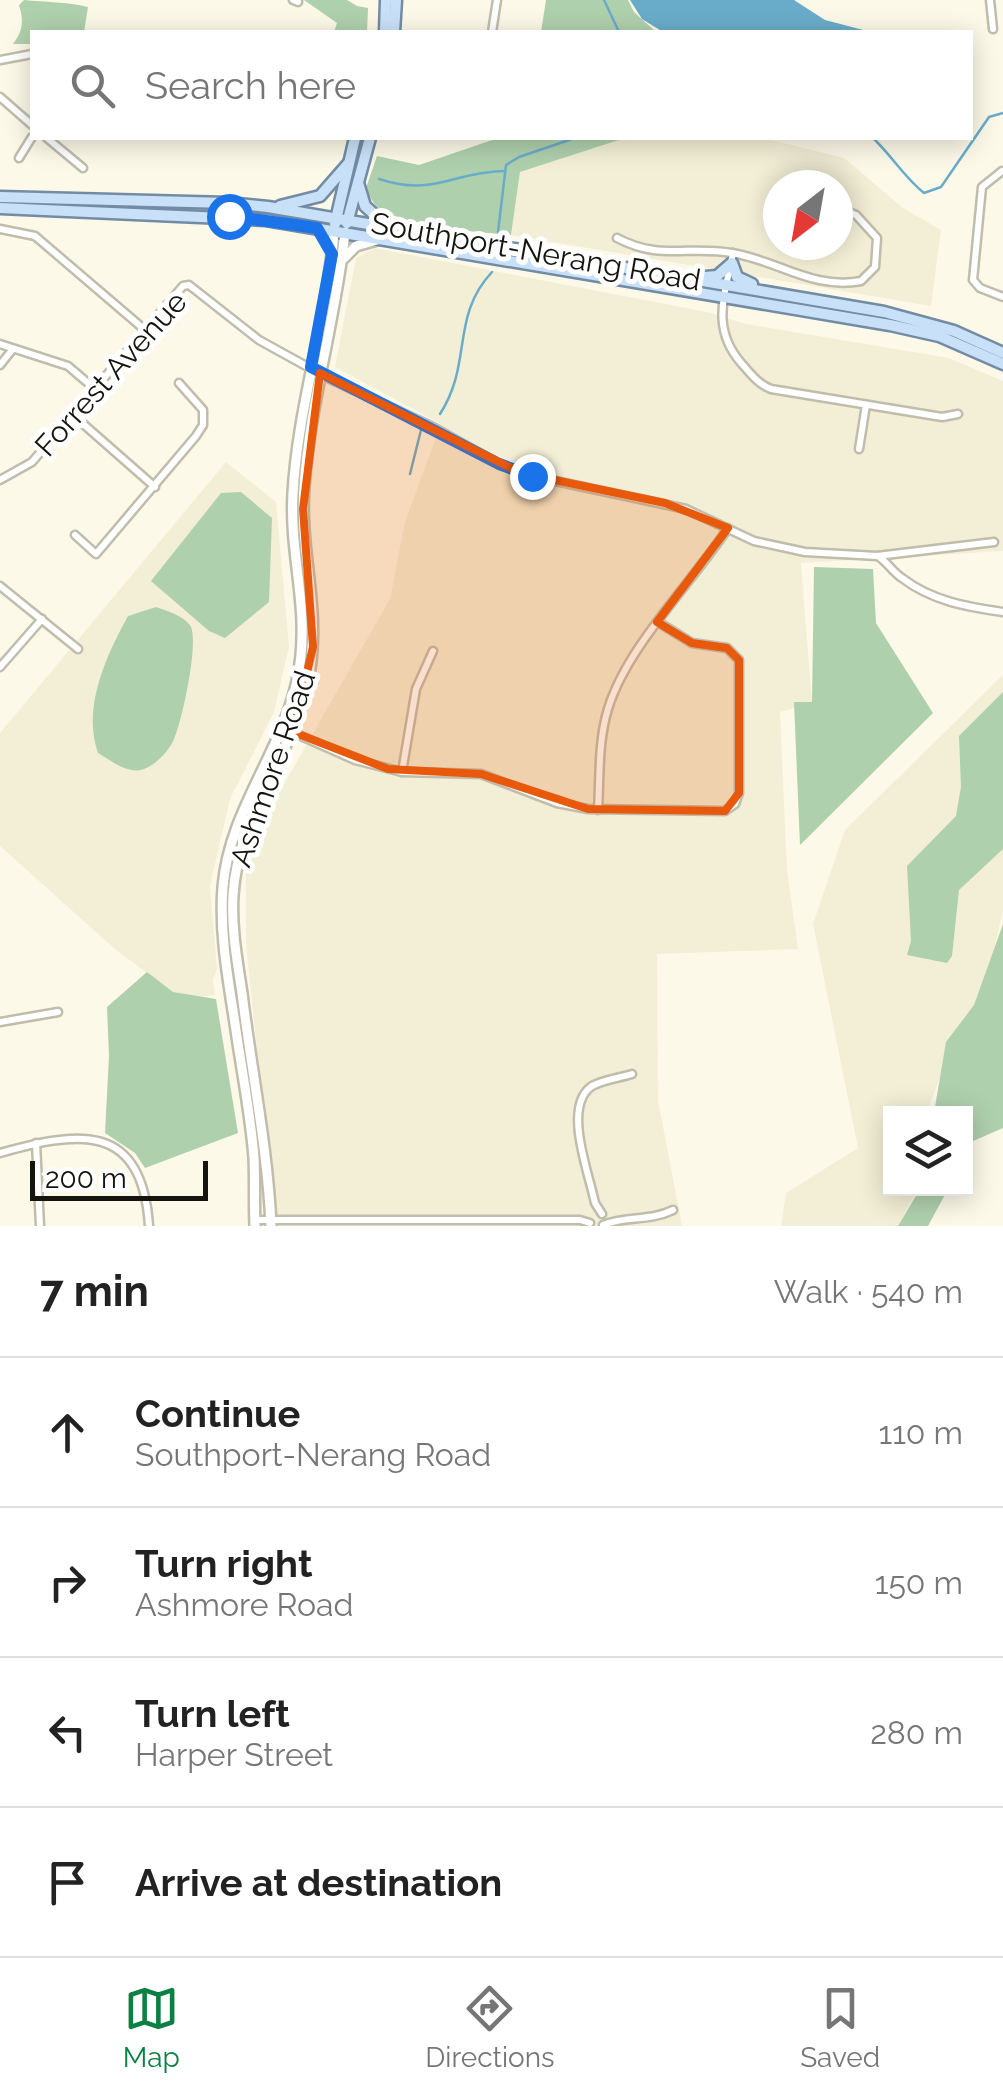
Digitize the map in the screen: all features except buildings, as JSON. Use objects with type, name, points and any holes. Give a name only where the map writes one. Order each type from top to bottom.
[{"type":"main road","points":[[384,30],[386,0]]},
{"type":"main road","points":[[394,30],[396,0]]},
{"type":"main road","name":"Ashmore Road","points":[[270,1223],[235,947],[233,894],[247,826],[288,730],[296,685],[303,636],[292,495],[337,257],[354,140]]},
{"type":"main road","name":"Ashmore Road","points":[[341,219],[358,182],[369,140]]},
{"type":"main road","points":[[268,207],[320,196],[348,164]]},
{"type":"main road","points":[[358,182],[365,206],[388,227]]},
{"type":"main road","name":"Southport-Nerang Road","points":[[0,197],[228,202],[268,207],[690,279],[727,291],[768,292],[903,316],[1003,353]]},
{"type":"main road","name":"Southport-Nerang Road","points":[[0,208],[220,216],[727,291],[924,332],[1003,364]]},
{"type":"main road","points":[[317,228],[337,257],[356,246],[382,239]]},
{"type":"main road","points":[[690,279],[717,276],[732,258]]},
{"type":"main road","points":[[732,258],[737,277],[768,292]]},
{"type":"main road","name":"Ashmore Road","points":[[255,1223],[254,1156],[224,944],[222,902],[229,848],[238,820],[288,730]]},
{"type":"street","points":[[492,30],[497,0]]},
{"type":"street","points":[[992,0],[993,29]]},
{"type":"street","points":[[0,60],[30,54]]},
{"type":"street","points":[[0,98],[30,124]]},
{"type":"street","points":[[18,158],[30,140]]},
{"type":"street","points":[[49,140],[82,168]]},
{"type":"street","points":[[1002,171],[982,188],[974,280],[980,288],[1003,297]]},
{"type":"street","points":[[617,238],[636,248],[660,253],[710,250],[811,280],[841,283],[860,281],[876,264],[877,238],[853,214]]},
{"type":"street","points":[[0,228],[36,236],[145,330]]},
{"type":"street","points":[[732,258],[722,335],[730,351],[760,384],[942,417],[958,414]]},
{"type":"street","name":"Forrest Avenue","points":[[0,480],[32,462],[184,286],[190,285],[260,340],[315,370]]},
{"type":"street","points":[[0,344],[68,366],[95,389]]},
{"type":"street","points":[[0,365],[12,350]]},
{"type":"street","points":[[315,370],[522,472],[686,508],[783,549],[877,556],[994,542]]},
{"type":"street","points":[[75,535],[96,554],[155,487],[202,425],[203,410],[180,383]]},
{"type":"street","points":[[859,450],[866,405]]},
{"type":"street","points":[[73,415],[155,487]]},
{"type":"street","points":[[598,810],[607,711],[619,681],[728,528]]},
{"type":"street","points":[[877,556],[916,587],[939,598],[1003,612]]},
{"type":"street","points":[[0,586],[78,649]]},
{"type":"street","points":[[0,667],[42,619]]},
{"type":"street","points":[[288,730],[355,760],[402,772],[481,774],[557,802],[598,810],[725,811],[735,804],[739,793],[739,660],[734,651],[692,643],[658,622]]},
{"type":"street","points":[[402,772],[416,688],[433,651]]},
{"type":"street","points":[[0,1022],[58,1012]]},
{"type":"street","points":[[603,1220],[595,1202],[577,1109],[589,1088],[632,1074]]},
{"type":"street","points":[[0,1154],[76,1136],[98,1140],[120,1153],[135,1170],[144,1189],[148,1226]]},
{"type":"street","points":[[36,1143],[40,1226]]},
{"type":"street","points":[[592,1222],[595,1202]]},
{"type":"street","points":[[255,1223],[592,1222],[656,1218],[672,1210]]},
{"type":"highlighted area","points":[[320,373],[521,473],[665,503],[728,528],[657,622],[692,643],[727,648],[739,660],[739,793],[725,811],[588,809],[481,774],[388,769],[293,732],[313,647],[303,509]]},
{"type":"shaded area","points":[[619,140],[771,140],[844,158],[903,208],[941,230],[931,306],[511,235],[520,172]]},
{"type":"shaded area","points":[[375,248],[707,312],[746,324],[949,358],[1003,381],[1003,551],[801,563],[812,703],[780,712],[787,870],[798,949],[657,954],[658,1100],[682,1226],[275,1226],[246,944],[246,872],[272,805],[390,599],[405,522],[441,424],[335,367],[356,258]]},
{"type":"shaded area","points":[[226,462],[276,502],[289,647],[274,712],[230,799],[210,886],[217,969],[213,980],[215,995],[193,997],[173,992],[116,950],[0,846],[0,733]]},
{"type":"shaded area","points":[[1003,675],[1003,911],[982,1000],[954,1043],[929,1106],[883,1106],[883,1196],[913,1196],[898,1226],[781,1226],[786,1193],[858,1148],[813,924],[845,830]]},
{"type":"green space","points":[[24,0],[88,7],[84,30],[30,30],[30,44],[13,44],[21,30],[19,5]]},
{"type":"green space","points":[[304,0],[347,0],[368,8],[367,30],[335,30],[337,23]]},
{"type":"green space","points":[[546,0],[628,0],[634,12],[654,30],[541,30]]},
{"type":"green space","points":[[492,140],[619,140],[520,172],[511,235],[405,219],[373,202],[366,188],[377,156],[419,165]]},
{"type":"green space","points":[[241,492],[272,518],[269,602],[225,638],[209,631],[151,581],[221,493]]},
{"type":"green space","points":[[814,567],[873,569],[876,623],[933,713],[800,845],[794,702],[812,702]]},
{"type":"green space","points":[[156,607],[190,625],[193,647],[189,681],[172,744],[156,762],[130,770],[98,753],[94,736],[95,700],[105,665],[128,616]]},
{"type":"green space","points":[[1003,692],[1003,849],[959,890],[952,956],[947,963],[907,955],[911,941],[907,866],[956,816],[961,787],[959,736]]},
{"type":"green space","points":[[1003,924],[1003,1128],[973,1141],[973,1106],[935,1106],[946,1042],[974,1005]]},
{"type":"green space","points":[[147,972],[173,992],[216,999],[238,1133],[145,1168],[135,1153],[105,1133],[107,1007]]},
{"type":"green space","points":[[916,1196],[944,1196],[928,1226],[898,1226]]},
{"type":"water","points":[[630,0],[794,0],[825,20],[863,30],[660,30],[642,19]]},
{"type":"waterway","points":[[604,0],[618,30]]},
{"type":"waterway","points":[[875,140],[924,193],[941,187],[989,117],[1003,113]]},
{"type":"waterway","points":[[498,232],[506,165],[569,140]]},
{"type":"waterway","points":[[379,179],[429,185],[503,171]]},
{"type":"waterway","points":[[440,414],[456,377],[471,306],[492,272]]},
{"type":"waterway","points":[[410,474],[421,430]]},
{"type":"route","points":[[229,216],[317,228],[323,235],[332,254],[311,367],[499,464],[532,476]]}]
